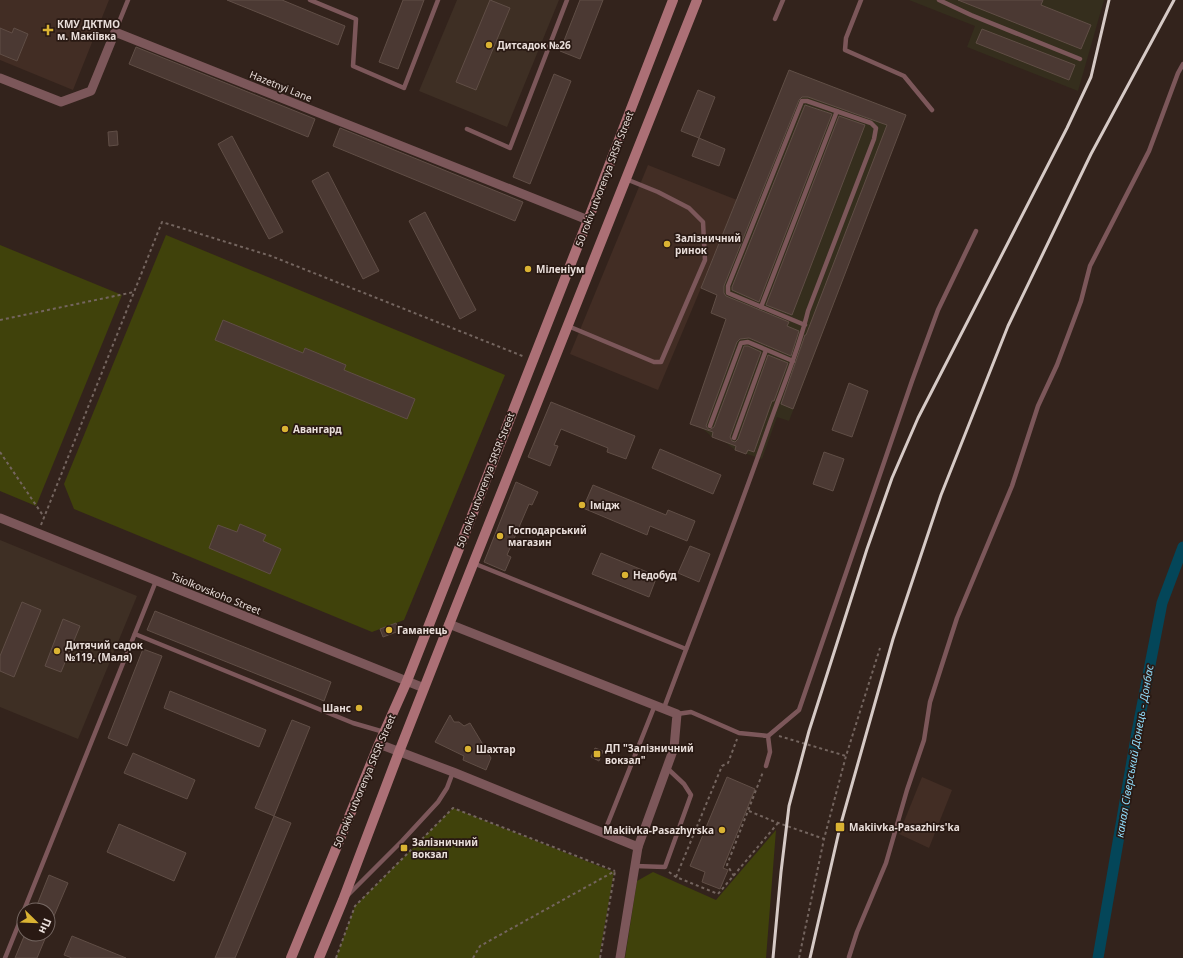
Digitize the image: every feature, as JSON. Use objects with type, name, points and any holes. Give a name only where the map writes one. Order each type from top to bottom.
[{"type":"main road","name":"50 rokiv utvorenya SRSR Street","points":[[291,958],[384,732],[407,680],[673,0]]},
{"type":"main road","name":"50 rokiv utvorenya SRSR Street","points":[[319,958],[343,900],[449,624],[698,0]]},
{"type":"street","points":[[0,78],[61,102],[91,91],[115,32]]},
{"type":"street","name":"Hazetnyi Lane","points":[[115,32],[588,220]]},
{"type":"street","name":"Tsiolkovskoho Street","points":[[0,518],[424,688]]},
{"type":"street","points":[[449,624],[677,714],[674,748],[638,847],[620,958]]},
{"type":"street","points":[[379,744],[453,772],[638,847]]},
{"type":"lane","points":[[115,32],[128,0]]},
{"type":"lane","points":[[310,0],[356,19],[353,66],[404,88],[438,0]]},
{"type":"lane","points":[[467,129],[510,148],[567,0]]},
{"type":"lane","points":[[775,19],[783,0]]},
{"type":"lane","points":[[862,0],[846,38],[845,50],[904,76],[932,110]]},
{"type":"lane","points":[[939,0],[971,15],[1080,59]]},
{"type":"lane","points":[[849,957],[857,932],[886,863],[907,790],[924,740],[930,702],[957,618],[1012,486],[1038,406],[1057,365],[1082,301],[1090,266],[1149,151],[1178,73],[1183,64]]},
{"type":"lane","points":[[604,834],[659,707],[686,650],[753,474],[793,361],[805,325],[808,311],[874,139],[876,128],[871,123],[807,101],[802,102],[728,286],[728,293],[805,325]]},
{"type":"lane","points":[[761,306],[837,111]]},
{"type":"lane","points":[[568,326],[654,362],[661,362],[705,260],[703,222],[699,216],[689,208],[658,192],[626,179]]},
{"type":"lane","points":[[677,714],[691,712],[739,733],[768,736],[798,710],[938,310],[976,231]]},
{"type":"lane","points":[[710,426],[741,343],[748,342],[793,361]]},
{"type":"lane","points":[[734,438],[766,350]]},
{"type":"lane","points":[[473,564],[686,650]]},
{"type":"lane","points":[[28,902],[156,581]]},
{"type":"lane","points":[[135,634],[353,723],[384,732]]},
{"type":"lane","points":[[766,766],[770,752],[768,736]]},
{"type":"lane","points":[[635,866],[665,867],[691,795],[684,784],[667,768]]},
{"type":"lane","points":[[343,900],[402,841],[438,802],[447,788],[453,772]]},
{"type":"lane","points":[[5,958],[16,931]]},
{"type":"path","points":[[37,534],[162,222],[271,256],[532,360]]},
{"type":"path","points":[[0,320],[134,292]]},
{"type":"path","points":[[0,452],[44,517]]},
{"type":"path","points":[[799,958],[824,839],[846,756],[880,648]]},
{"type":"path","points":[[676,877],[722,766],[728,763],[739,733]]},
{"type":"path","points":[[780,736],[846,756]]},
{"type":"path","points":[[734,876],[727,865],[766,766]]},
{"type":"path","points":[[336,958],[355,906],[453,808],[615,871]]},
{"type":"path","points":[[749,811],[824,839]]},
{"type":"path","points":[[665,867],[676,877],[718,894],[778,823]]},
{"type":"path","points":[[473,958],[480,946],[615,871]]},
{"type":"path","points":[[600,958],[615,871]]},
{"type":"shaded area","name":"КМУ ДКТМО м. Макіївка","points":[[0,0],[109,0],[73,90],[0,60]]},
{"type":"shaded area","name":"Дитсадок №26","points":[[457,0],[559,0],[507,127],[419,91]]},
{"type":"shaded area","points":[[909,0],[1104,0],[1078,91],[967,47],[975,26]]},
{"type":"shaded area","points":[[789,70],[906,115],[789,421],[777,417],[762,459],[735,450],[724,441],[712,437],[702,428],[690,424],[726,319],[717,295],[701,288]]},
{"type":"shaded area","name":"Залізничний ринок","points":[[648,165],[737,200],[658,390],[570,354]]},
{"type":"shaded area","name":"Авангард","points":[[166,235],[505,375],[404,620],[372,632],[74,509],[64,484]]},
{"type":"shaded area","points":[[0,245],[122,295],[36,506],[0,491]]},
{"type":"shaded area","name":"Дитячий садок №119, (Маля)","points":[[0,540],[137,596],[78,739],[0,707]]},
{"type":"shaded area","points":[[922,777],[952,790],[929,848],[899,834]]},
{"type":"shaded area","points":[[453,808],[614,872],[599,958],[336,958],[355,906]]},
{"type":"shaded area","points":[[776,830],[766,958],[625,958],[637,881],[653,872],[716,900]]},
{"type":"building","points":[[227,0],[282,0],[345,26],[338,45]]},
{"type":"building","points":[[403,0],[424,0],[398,69],[379,62]]},
{"type":"building","points":[[490,0],[510,8],[476,90],[456,82]]},
{"type":"building","points":[[580,0],[603,0],[580,59],[560,51]]},
{"type":"building","points":[[958,0],[1043,0],[1041,5],[1091,25],[1081,49]]},
{"type":"building","points":[[0,28],[12,33],[14,28],[28,34],[17,61],[0,54]]},
{"type":"building","points":[[982,29],[1075,65],[1069,80],[976,43]]},
{"type":"building","points":[[136,47],[315,119],[308,137],[129,64]]},
{"type":"building","points":[[789,70],[906,115],[793,409],[781,404],[805,335],[887,125],[808,97],[802,97],[799,100],[724,286],[724,293],[726,296],[789,322],[787,326],[799,331],[791,356],[749,338],[740,339],[737,342],[706,426],[709,430],[714,427],[744,346],[748,346],[761,352],[730,437],[732,441],[735,442],[738,439],[768,355],[788,363],[774,401],[772,401],[754,452],[748,450],[746,454],[735,450],[736,446],[712,437],[713,432],[690,424],[726,319],[711,313],[717,295],[701,288]]},
{"type":"building","points":[[554,74],[571,81],[530,184],[513,177]]},
{"type":"building","points":[[698,90],[715,97],[699,138],[681,131]]},
{"type":"building","points":[[805,105],[832,114],[759,302],[732,290],[732,287]]},
{"type":"building","points":[[839,116],[865,125],[792,315],[766,305]]},
{"type":"building","points":[[340,128],[523,202],[515,221],[333,146]]},
{"type":"building","points":[[117,131],[118,145],[109,146],[108,132]]},
{"type":"building","points":[[232,136],[283,232],[269,239],[218,144]]},
{"type":"building","points":[[699,138],[725,149],[719,166],[692,156]]},
{"type":"building","points":[[328,172],[379,271],[363,279],[312,181]]},
{"type":"building","points":[[425,212],[476,310],[460,319],[409,221]]},
{"type":"building","points":[[223,320],[303,353],[305,348],[346,365],[344,370],[415,399],[407,419],[215,340]]},
{"type":"building","points":[[849,383],[868,391],[852,437],[832,430]]},
{"type":"building","points":[[551,402],[635,436],[626,459],[607,452],[608,448],[561,429],[554,445],[558,446],[550,466],[528,457]]},
{"type":"building","points":[[660,449],[721,475],[713,494],[652,468]]},
{"type":"building","points":[[824,452],[844,459],[833,491],[813,484]]},
{"type":"building","points":[[516,482],[538,492],[532,505],[529,504],[507,555],[511,557],[505,571],[484,562]]},
{"type":"building","points":[[593,485],[666,515],[668,510],[695,521],[687,541],[650,526],[647,535],[583,508]]},
{"type":"building","points":[[240,524],[266,535],[263,541],[281,549],[270,574],[209,548],[218,525],[237,532]]},
{"type":"building","name":"Недобуд","points":[[690,546],[710,554],[699,582],[678,573]]},
{"type":"building","name":"Недобуд","points":[[601,553],[657,576],[649,597],[592,574]]},
{"type":"building","points":[[22,602],[41,610],[14,677],[0,671],[0,656]]},
{"type":"building","points":[[155,611],[331,682],[324,701],[147,630]]},
{"type":"building","points":[[63,619],[80,626],[61,672],[45,666]]},
{"type":"building","name":"Гаманець","points":[[396,623],[399,631],[383,637],[380,629]]},
{"type":"building","points":[[143,649],[162,656],[127,746],[108,738]]},
{"type":"building","points":[[170,691],[266,730],[259,747],[164,708]]},
{"type":"building","name":"Шахтар","points":[[450,715],[454,722],[459,722],[464,726],[470,723],[491,758],[486,770],[463,760],[464,756],[435,742]]},
{"type":"building","points":[[292,720],[310,727],[274,816],[255,808]]},
{"type":"building","name":"ДП \"Залізничний вокзал\"","points":[[595,748],[603,751],[599,761],[591,757]]},
{"type":"building","points":[[133,753],[195,780],[187,799],[124,773]]},
{"type":"building","name":"Makiivka-Pasazhyrska","points":[[727,777],[755,789],[723,868],[728,870],[720,889],[702,882],[705,872],[690,866]]},
{"type":"building","points":[[274,816],[291,823],[235,958],[215,958]]},
{"type":"building","points":[[119,824],[186,853],[174,881],[107,852]]},
{"type":"building","points":[[49,875],[68,883],[56,911],[56,902],[38,902]]},
{"type":"building","points":[[72,936],[126,958],[72,958],[64,955]]},
{"type":"building","points":[[22,942],[44,942],[37,958],[15,958]]},
{"type":"waterway","name":"канал Сіверський Донець - Донбас","points":[[1098,958],[1137,732],[1162,603],[1183,547]]},
{"type":"railway","points":[[773,958],[789,806],[809,731],[867,549],[892,478],[918,418],[1067,128],[1091,77],[1109,0]]},
{"type":"railway","points":[[810,958],[840,827],[893,639],[941,495],[1008,326],[1091,154],[1174,0]]},
{"type":"place","name":"КМУ ДКТМО м. Макіївка","points":[[48,30]]},
{"type":"place","name":"Дитсадок №26","points":[[489,45]]},
{"type":"place","name":"Залізничний ринок","points":[[667,244]]},
{"type":"place","name":"Міленіум","points":[[528,269]]},
{"type":"place","name":"Авангард","points":[[285,429]]},
{"type":"place","name":"Імідж","points":[[582,505]]},
{"type":"place","name":"Господарський магазин","points":[[500,536]]},
{"type":"place","name":"Недобуд","points":[[625,575]]},
{"type":"place","name":"Гаманець","points":[[389,630]]},
{"type":"place","name":"Дитячий садок №119, (Маля)","points":[[57,651]]},
{"type":"place","name":"Шанс","points":[[359,708]]},
{"type":"place","name":"Шахтар","points":[[468,749]]},
{"type":"place","name":"ДП \"Залізничний вокзал\"","points":[[597,754]]},
{"type":"place","name":"Makiivka-Pasazhirs'ka","points":[[840,827]]},
{"type":"place","name":"Makiivka-Pasazhyrska","points":[[722,830]]},
{"type":"place","name":"Залізничний вокзал","points":[[404,848]]}]
